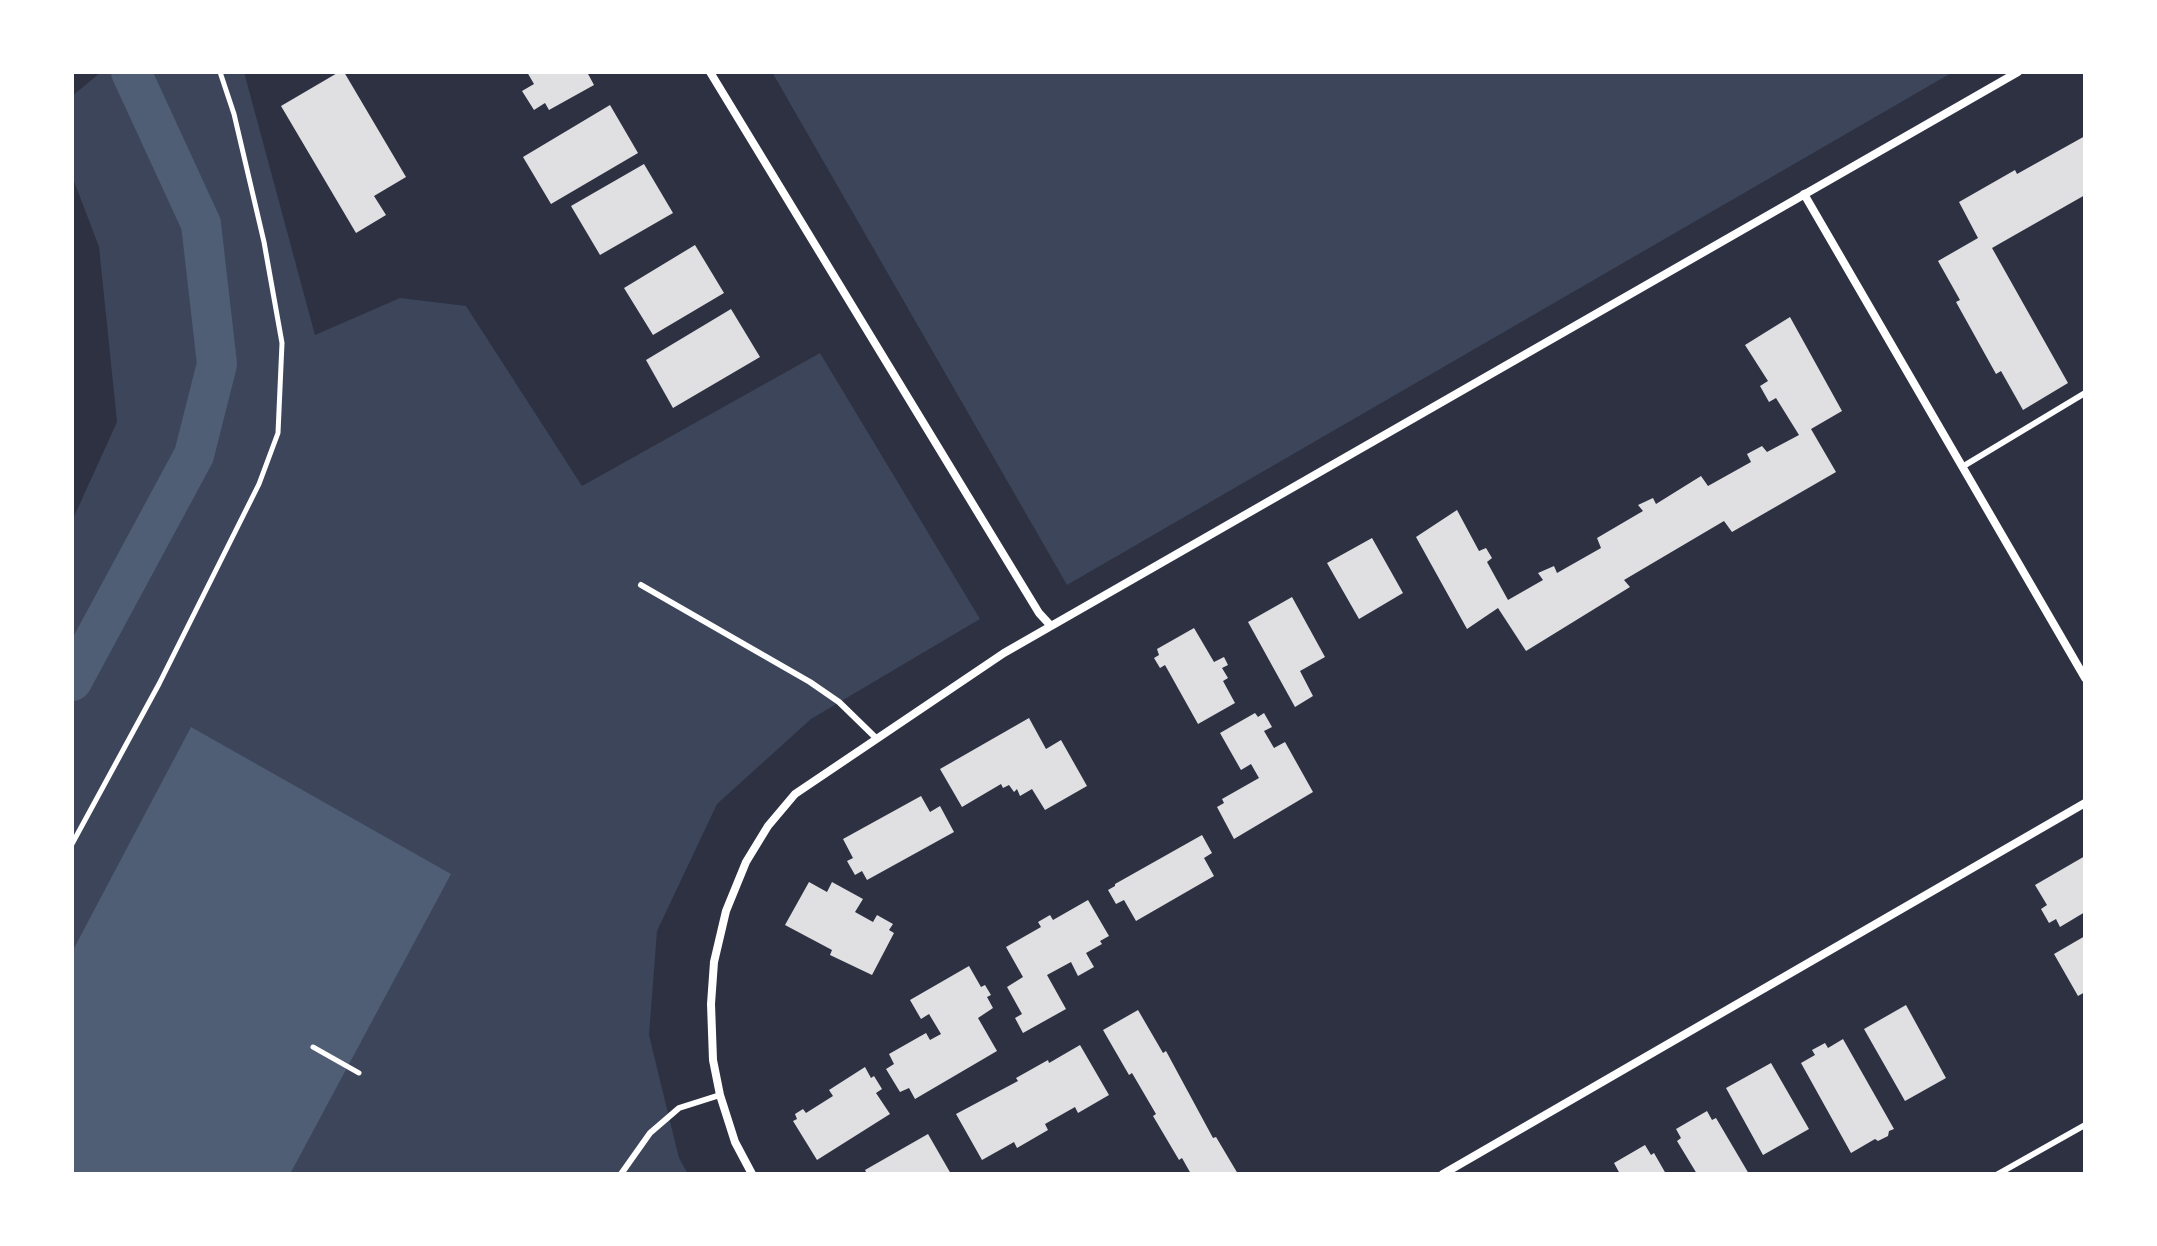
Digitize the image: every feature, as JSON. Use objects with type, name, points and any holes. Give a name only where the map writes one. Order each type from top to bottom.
[{"type":"street","points":[[710,72],[1039,613],[1051,626]]},
{"type":"street","points":[[752,1174],[735,1142],[713,1060],[711,1004],[714,962],[726,911],[746,862],[768,826],[795,794],[1004,653],[2018,72]]},
{"type":"street","points":[[1804,194],[2085,678]]},
{"type":"street","points":[[1443,1174],[2085,803]]},
{"type":"lane","points":[[1962,467],[2085,393]]},
{"type":"lane","points":[[641,585],[810,682],[839,702],[877,739]]},
{"type":"lane","points":[[621,1174],[650,1133],[679,1108],[720,1095]]},
{"type":"lane","points":[[1998,1174],[2085,1125]]},
{"type":"path","points":[[72,844],[173,655],[259,484],[278,433],[282,343],[264,242],[234,114],[220,72]]},
{"type":"path","points":[[313,1047],[359,1073]]},
{"type":"shaded area","points":[[101,72],[244,72],[315,335],[400,298],[466,306],[582,486],[820,353],[980,619],[811,719],[717,804],[657,931],[649,1035],[679,1158],[688,1174],[72,1174],[72,521],[117,422],[99,247],[72,176],[72,96]]},
{"type":"shaded area","points":[[772,72],[1953,72],[1067,585]]},
{"type":"shaded area","points":[[191,727],[451,874],[290,1174],[72,1174],[72,952]]},
{"type":"building","points":[[344,72],[406,177],[374,196],[386,215],[356,233],[281,106]]},
{"type":"building","points":[[527,72],[587,72],[594,85],[549,110],[545,103],[534,110],[522,91],[534,84]]},
{"type":"building","points":[[610,105],[638,153],[551,204],[523,157]]},
{"type":"building","points":[[2085,136],[2085,195],[1992,248],[2068,383],[2023,410],[2001,371],[1996,374],[1956,302],[1960,300],[1938,261],[1978,238],[1959,202]]},
{"type":"building","points":[[644,164],[673,213],[600,255],[571,206]]},
{"type":"building","points":[[695,245],[724,293],[653,335],[624,288]]},
{"type":"building","points":[[731,309],[760,357],[673,408],[646,360]]},
{"type":"building","points":[[1790,317],[1842,411],[1811,429],[1836,472],[1732,532],[1724,521],[1624,580],[1630,587],[1526,651],[1498,608],[1467,629],[1416,537],[1457,510],[1479,551],[1486,548],[1492,558],[1487,562],[1508,600],[1543,580],[1538,573],[1554,566],[1557,573],[1601,548],[1597,538],[1643,511],[1638,505],[1653,498],[1656,504],[1701,476],[1708,486],[1751,462],[1747,454],[1762,446],[1767,452],[1799,435],[1776,398],[1769,402],[1760,386],[1768,381],[1745,345]]},
{"type":"building","points":[[1372,538],[1403,593],[1359,619],[1327,563]]},
{"type":"building","points":[[1292,597],[1325,657],[1300,671],[1313,696],[1295,707],[1248,622]]},
{"type":"building","points":[[1194,628],[1214,662],[1224,657],[1228,665],[1222,668],[1228,678],[1223,681],[1235,703],[1198,724],[1165,665],[1160,668],[1154,658],[1159,655],[1157,649]]},
{"type":"building","points":[[1255,713],[1258,717],[1264,713],[1272,727],[1264,731],[1274,748],[1285,742],[1313,792],[1234,839],[1217,807],[1224,803],[1222,799],[1259,778],[1251,764],[1241,770],[1220,733]]},
{"type":"building","points":[[1029,718],[1046,749],[1061,740],[1087,786],[1045,810],[1032,789],[1020,796],[1017,789],[1014,792],[1009,785],[1003,788],[1001,784],[962,807],[940,769]]},
{"type":"building","points":[[921,796],[930,812],[940,806],[954,832],[867,880],[862,871],[855,875],[847,861],[853,858],[843,839]]},
{"type":"building","points":[[1202,835],[1212,853],[1204,858],[1214,876],[1136,921],[1124,900],[1116,904],[1108,890],[1115,884]]},
{"type":"building","points":[[2085,856],[2085,912],[2060,927],[2056,919],[2049,923],[2041,909],[2047,905],[2035,885]]},
{"type":"building","points":[[809,882],[827,892],[832,882],[863,899],[855,912],[873,922],[877,915],[893,924],[889,930],[894,933],[872,975],[830,955],[832,950],[785,925]]},
{"type":"building","points":[[1088,900],[1109,936],[1086,953],[1094,967],[1078,976],[1071,962],[1047,975],[1066,1009],[1023,1033],[1015,1018],[1022,1014],[1007,987],[1023,977],[1006,947],[1041,927],[1038,922],[1050,915],[1053,920]]},
{"type":"building","points":[[2085,936],[2085,992],[2078,996],[2054,954]]},
{"type":"building","points":[[969,966],[981,987],[985,985],[991,995],[987,997],[993,1008],[978,1018],[997,1051],[915,1099],[909,1088],[900,1092],[886,1069],[894,1064],[889,1054],[926,1033],[930,1040],[941,1034],[929,1014],[921,1019],[910,1000]]},
{"type":"building","points":[[1906,1005],[1946,1078],[1905,1101],[1864,1029]]},
{"type":"building","points":[[1138,1010],[1163,1053],[1166,1051],[1213,1138],[1216,1137],[1238,1174],[1191,1174],[1182,1158],[1179,1160],[1153,1116],[1156,1114],[1103,1030]]},
{"type":"building","points":[[1843,1039],[1894,1129],[1889,1131],[1888,1136],[1878,1141],[1875,1139],[1851,1153],[1801,1063],[1815,1055],[1812,1050],[1825,1043],[1828,1048]]},
{"type":"building","points":[[1080,1045],[1109,1095],[1078,1113],[1075,1107],[1045,1124],[1048,1130],[1017,1148],[1014,1142],[982,1160],[956,1114],[1018,1081],[1016,1078],[1048,1060],[1049,1063]]},
{"type":"building","points":[[1771,1063],[1809,1129],[1763,1155],[1726,1088]]},
{"type":"building","points":[[865,1067],[882,1089],[876,1093],[890,1114],[817,1160],[793,1121],[797,1119],[795,1114],[803,1109],[806,1113],[833,1096],[829,1090]]},
{"type":"building","points":[[1707,1111],[1712,1120],[1716,1118],[1749,1174],[1697,1174],[1677,1141],[1681,1138],[1676,1129]]},
{"type":"building","points":[[928,1134],[951,1174],[867,1174],[865,1170]]},
{"type":"building","points":[[1645,1145],[1651,1155],[1654,1153],[1666,1174],[1620,1174],[1614,1163]]},
{"type":"waterway","points":[[72,681],[194,455],[217,364],[201,224],[131,72]]}]
